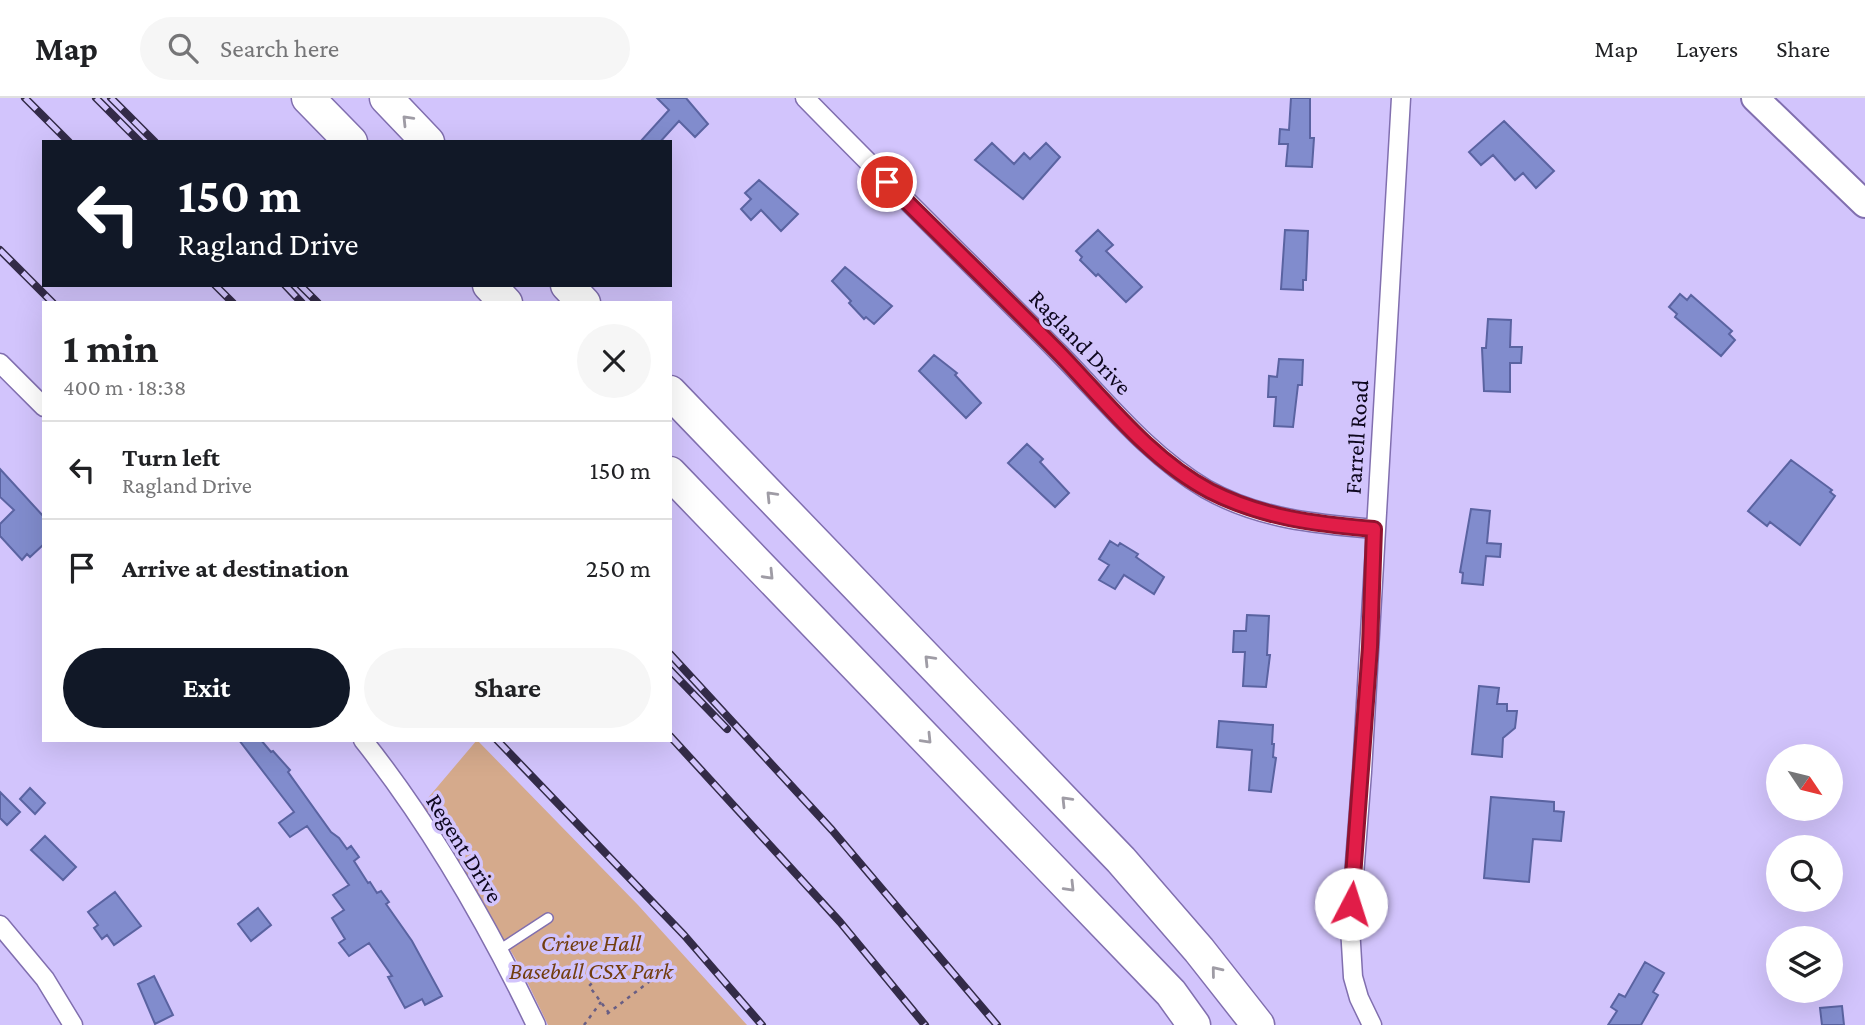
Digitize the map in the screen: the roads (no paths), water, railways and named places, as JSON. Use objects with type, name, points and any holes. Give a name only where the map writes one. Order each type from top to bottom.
[{"type":"highway","points":[[308,98],[349,140]]},
{"type":"highway","points":[[386,98],[426,140]]},
{"type":"highway","points":[[491,287],[504,301]]},
{"type":"highway","points":[[569,287],[582,301]]},
{"type":"highway","points":[[672,394],[1121,860],[1199,950],[1258,1025]]},
{"type":"highway","points":[[672,475],[1171,993],[1194,1025]]},
{"type":"main road","points":[[1755,98],[1865,204]]},
{"type":"street","name":"Ragland Drive","points":[[805,98],[1123,420],[1181,473],[1232,501],[1276,516],[1310,524],[1374,529]]},
{"type":"street","name":"Farrell Road","points":[[1372,1025],[1359,998],[1353,977],[1350,953],[1351,904],[1370,647],[1374,529],[1401,98]]},
{"type":"street","points":[[0,363],[42,405]]},
{"type":"street","name":"Regent Drive","points":[[364,742],[424,825],[499,950],[536,1025]]},
{"type":"street","points":[[0,925],[44,979],[73,1025]]},
{"type":"lane","points":[[499,950],[548,918]]},
{"type":"railway","points":[[25,98],[67,140]]},
{"type":"railway","points":[[96,98],[138,140]]},
{"type":"railway","points":[[111,98],[153,140]]},
{"type":"railway","points":[[0,250],[51,301]]},
{"type":"railway","points":[[217,287],[231,301]]},
{"type":"railway","points":[[287,287],[300,301]]},
{"type":"railway","points":[[302,287],[316,301]]},
{"type":"railway","points":[[672,656],[832,830],[997,1025]]},
{"type":"railway","points":[[672,672],[727,729]]},
{"type":"railway","points":[[672,738],[840,922],[925,1025]]},
{"type":"railway","points":[[499,742],[684,935],[762,1025]]},
{"type":"park label","name":"Crieve Hall Baseball CSX Park","points":[[591,956]]}]
